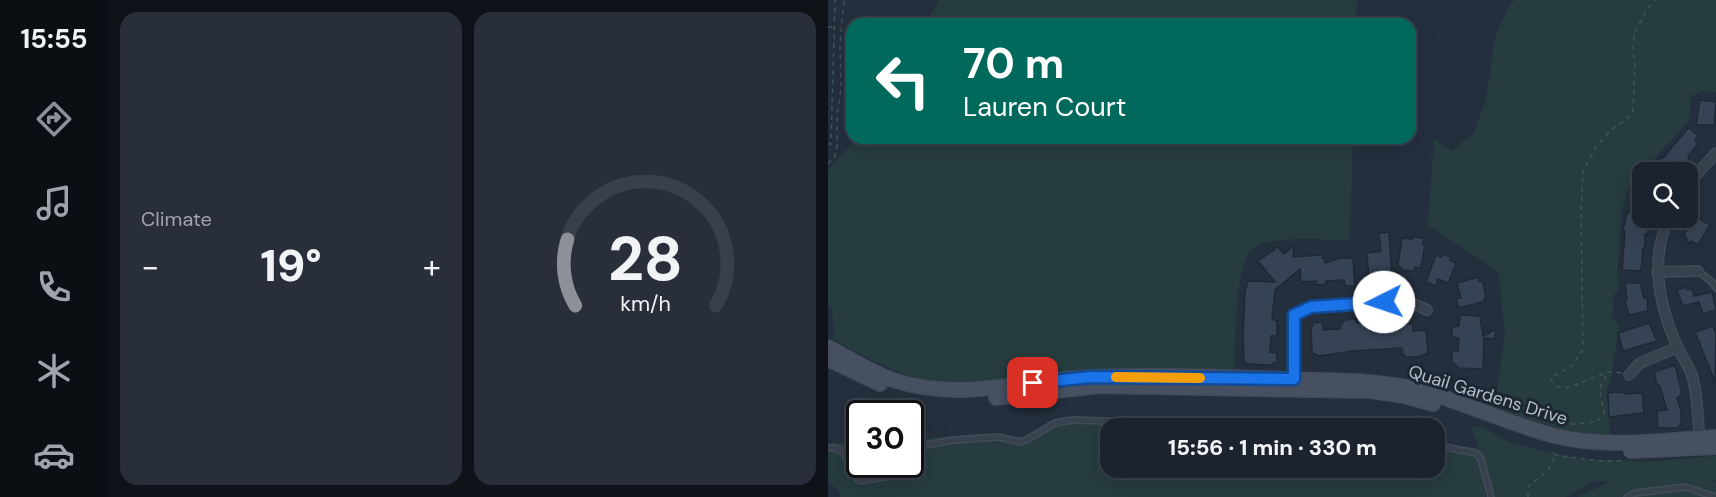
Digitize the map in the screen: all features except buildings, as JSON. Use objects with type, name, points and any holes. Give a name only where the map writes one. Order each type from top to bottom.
[{"type":"main road","name":"Quail Gardens Drive","points":[[828,347],[894,380],[928,389],[983,390],[1091,377],[1294,385],[1404,396],[1539,441],[1577,449],[1603,452],[1700,443],[1716,438]]},
{"type":"main road","name":"Quail Gardens Drive","points":[[828,359],[898,391],[949,400],[982,399],[1098,386],[1294,385]]},
{"type":"main road","name":"Quail Gardens Drive","points":[[1700,443],[1716,447]]},
{"type":"street","points":[[1698,173],[1716,153]]},
{"type":"street","points":[[1664,228],[1656,272],[1664,314],[1693,377],[1700,443]]},
{"type":"street","points":[[1656,272],[1698,271]]},
{"type":"street","points":[[1294,385],[1294,315],[1311,307],[1406,300],[1427,310]]},
{"type":"street","points":[[1629,375],[1640,363],[1678,347]]},
{"type":"lane","points":[[1698,271],[1716,288]]},
{"type":"lane","points":[[828,448],[834,447],[841,450],[847,457],[856,478],[860,481],[903,474],[910,468],[921,446],[953,440],[999,437],[1020,442],[1028,440],[1055,423],[1073,420],[1100,421]]},
{"type":"lane","points":[[1445,448],[1476,453],[1481,459],[1491,497]]},
{"type":"lane","points":[[1627,497],[1635,493],[1685,487],[1716,497]]},
{"type":"path","points":[[828,144],[831,144],[835,0]]},
{"type":"path","points":[[828,164],[835,156],[837,146],[837,116],[841,88],[840,43],[844,0]]},
{"type":"path","points":[[1560,429],[1561,425],[1596,422],[1604,415],[1603,400],[1599,389],[1603,379],[1613,370],[1559,387],[1551,381],[1553,376],[1572,366],[1583,349],[1581,264],[1583,171],[1595,148],[1610,131],[1627,119],[1632,110],[1635,62],[1632,48],[1635,32],[1646,11],[1655,0]]},
{"type":"path","points":[[828,27],[834,27]]},
{"type":"path","points":[[1527,497],[1528,487],[1549,469],[1555,460],[1554,452]]},
{"type":"green space","points":[[939,0],[1357,0],[1356,18],[929,18]]},
{"type":"green space","points":[[1515,0],[1716,0],[1716,92],[1705,91],[1691,96],[1689,120],[1652,162],[1632,162],[1632,184],[1628,189],[1621,215],[1617,272],[1619,288],[1612,298],[1614,303],[1612,317],[1619,326],[1611,379],[1607,389],[1610,435],[1565,430],[1494,407],[1505,336],[1499,272],[1428,225],[1434,139],[1451,151],[1474,133],[1486,100],[1495,37],[1509,6]]},
{"type":"green space","points":[[852,144],[1353,144],[1350,241],[1284,240],[1259,245],[1251,250],[1242,272],[1239,289],[1234,372],[1108,368],[967,383],[934,381],[907,375],[882,365],[834,340],[832,309],[828,305],[828,170]]},
{"type":"green space","points":[[1071,422],[1100,422],[1100,478],[1445,478],[1445,452],[1469,455],[1478,460],[1486,497],[840,497],[839,492],[828,481],[828,446],[832,443],[846,442],[846,478],[924,478],[924,438],[985,434],[1019,442],[1042,435],[1052,428]]},
{"type":"green space","points":[[1471,427],[1480,427],[1513,444],[1582,459],[1643,462],[1716,456],[1716,480],[1706,481],[1716,482],[1716,497],[1578,497],[1611,481],[1594,481],[1566,497],[1493,497],[1490,478]]},
{"type":"slow traffic","points":[[1116,377],[1200,378]]},
{"type":"route","points":[[1033,383],[1091,377],[1294,379],[1294,315],[1311,307],[1384,302]]}]
